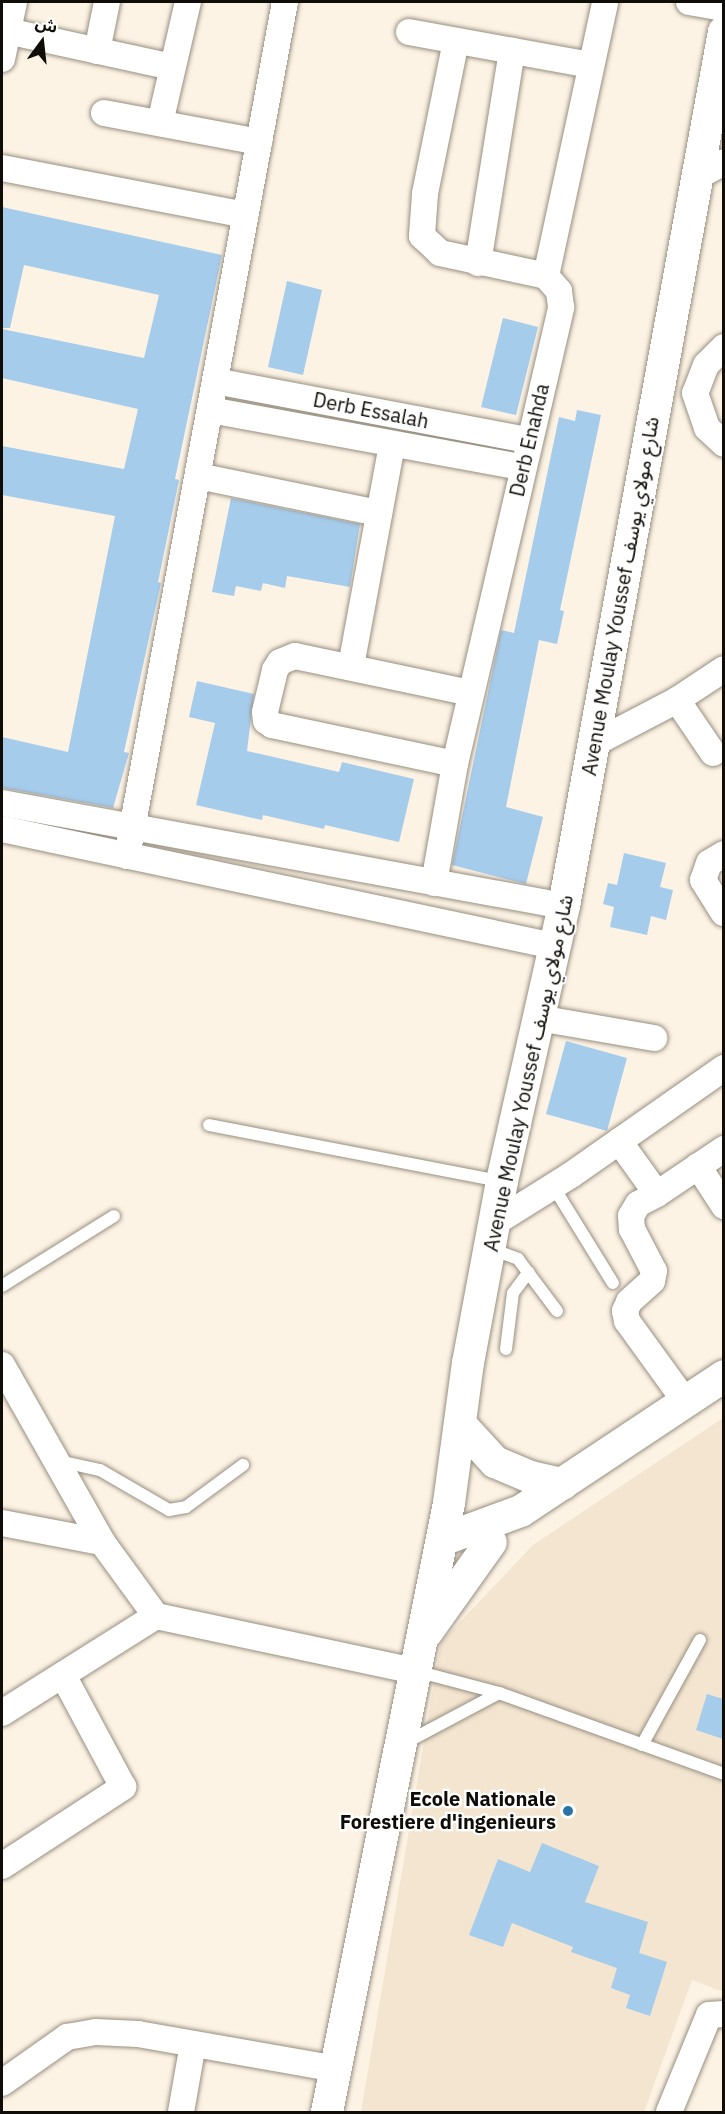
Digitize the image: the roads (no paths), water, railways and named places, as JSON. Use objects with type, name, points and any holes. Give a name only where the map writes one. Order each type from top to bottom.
[{"type":"street","points":[[2,59],[14,2]]},
{"type":"street","points":[[97,51],[107,2]]},
{"type":"street","points":[[160,123],[188,2]]},
{"type":"street","points":[[127,856],[285,2]]},
{"type":"street","points":[[456,41],[424,194],[422,236],[440,253],[546,276],[605,2]]},
{"type":"street","points":[[689,2],[723,8]]},
{"type":"street","points":[[7,31],[172,68]]},
{"type":"street","points":[[409,32],[590,65]]},
{"type":"street","name":"Avenue Moulay Youssef شارع مولاي يوسف","points":[[327,2112],[434,1579],[502,1181],[564,906],[593,744],[712,168],[723,32]]},
{"type":"street","points":[[478,263],[512,51]]},
{"type":"street","points":[[104,113],[259,142]]},
{"type":"street","points":[[2,168],[245,215]]},
{"type":"street","name":"Derb Enahda","points":[[434,883],[455,764],[521,467],[561,307],[559,291],[546,276]]},
{"type":"street","points":[[723,347],[706,365],[695,393],[707,428],[723,444]]},
{"type":"street","name":"Derb Essalah","points":[[215,381],[528,440]]},
{"type":"street","name":"Derb Essalah","points":[[210,410],[521,467]]},
{"type":"street","points":[[351,666],[392,445]]},
{"type":"street","points":[[198,476],[379,513]]},
{"type":"street","points":[[455,764],[266,721],[280,662],[295,656],[471,693]]},
{"type":"street","points":[[593,744],[677,700],[723,669]]},
{"type":"street","points":[[677,700],[713,753]]},
{"type":"street","points":[[2,803],[564,906]]},
{"type":"street","points":[[2,829],[554,946]]},
{"type":"street","points":[[723,854],[709,863],[703,880],[723,913]]},
{"type":"street","points":[[538,1018],[654,1038]]},
{"type":"street","points":[[493,1236],[553,1186],[723,1068]]},
{"type":"street","points":[[619,1141],[657,1194]]},
{"type":"street","points":[[686,1401],[627,1321],[625,1311],[629,1302],[652,1281],[654,1271],[632,1229],[631,1216],[638,1204],[657,1194],[723,1149]]},
{"type":"street","points":[[699,1166],[723,1206]]},
{"type":"street","points":[[2,1365],[59,1461],[102,1542],[156,1616],[415,1671]]},
{"type":"street","points":[[421,1640],[491,1542],[521,1511],[723,1376]]},
{"type":"street","points":[[460,1424],[495,1462],[531,1477],[562,1484]]},
{"type":"street","points":[[441,1540],[521,1511]]},
{"type":"street","points":[[2,1523],[102,1542]]},
{"type":"street","points":[[434,1579],[491,1542]]},
{"type":"street","points":[[2,1713],[64,1677],[156,1616]]},
{"type":"street","points":[[2,1866],[123,1787],[64,1677]]},
{"type":"street","points":[[669,2112],[710,2015],[723,2014]]},
{"type":"street","points":[[2,2083],[67,2037],[96,2032],[138,2034],[336,2069]]},
{"type":"street","points":[[181,2112],[193,2044]]},
{"type":"lane","points":[[209,1125],[502,1181]]},
{"type":"lane","points":[[553,1186],[613,1283]]},
{"type":"lane","points":[[2,1286],[114,1216]]},
{"type":"lane","points":[[493,1236],[518,1259],[557,1311]]},
{"type":"lane","points":[[506,1349],[513,1293],[529,1272]]},
{"type":"lane","points":[[59,1461],[100,1470],[169,1510],[186,1507],[243,1465]]},
{"type":"lane","points":[[642,1744],[700,1640]]},
{"type":"lane","points":[[415,1671],[499,1694],[723,1774]]},
{"type":"lane","points":[[401,1744],[499,1694]]},
{"type":"place","name":"Ecole Nationale Forestiere d'ingenieurs","points":[[568,1811]]}]
